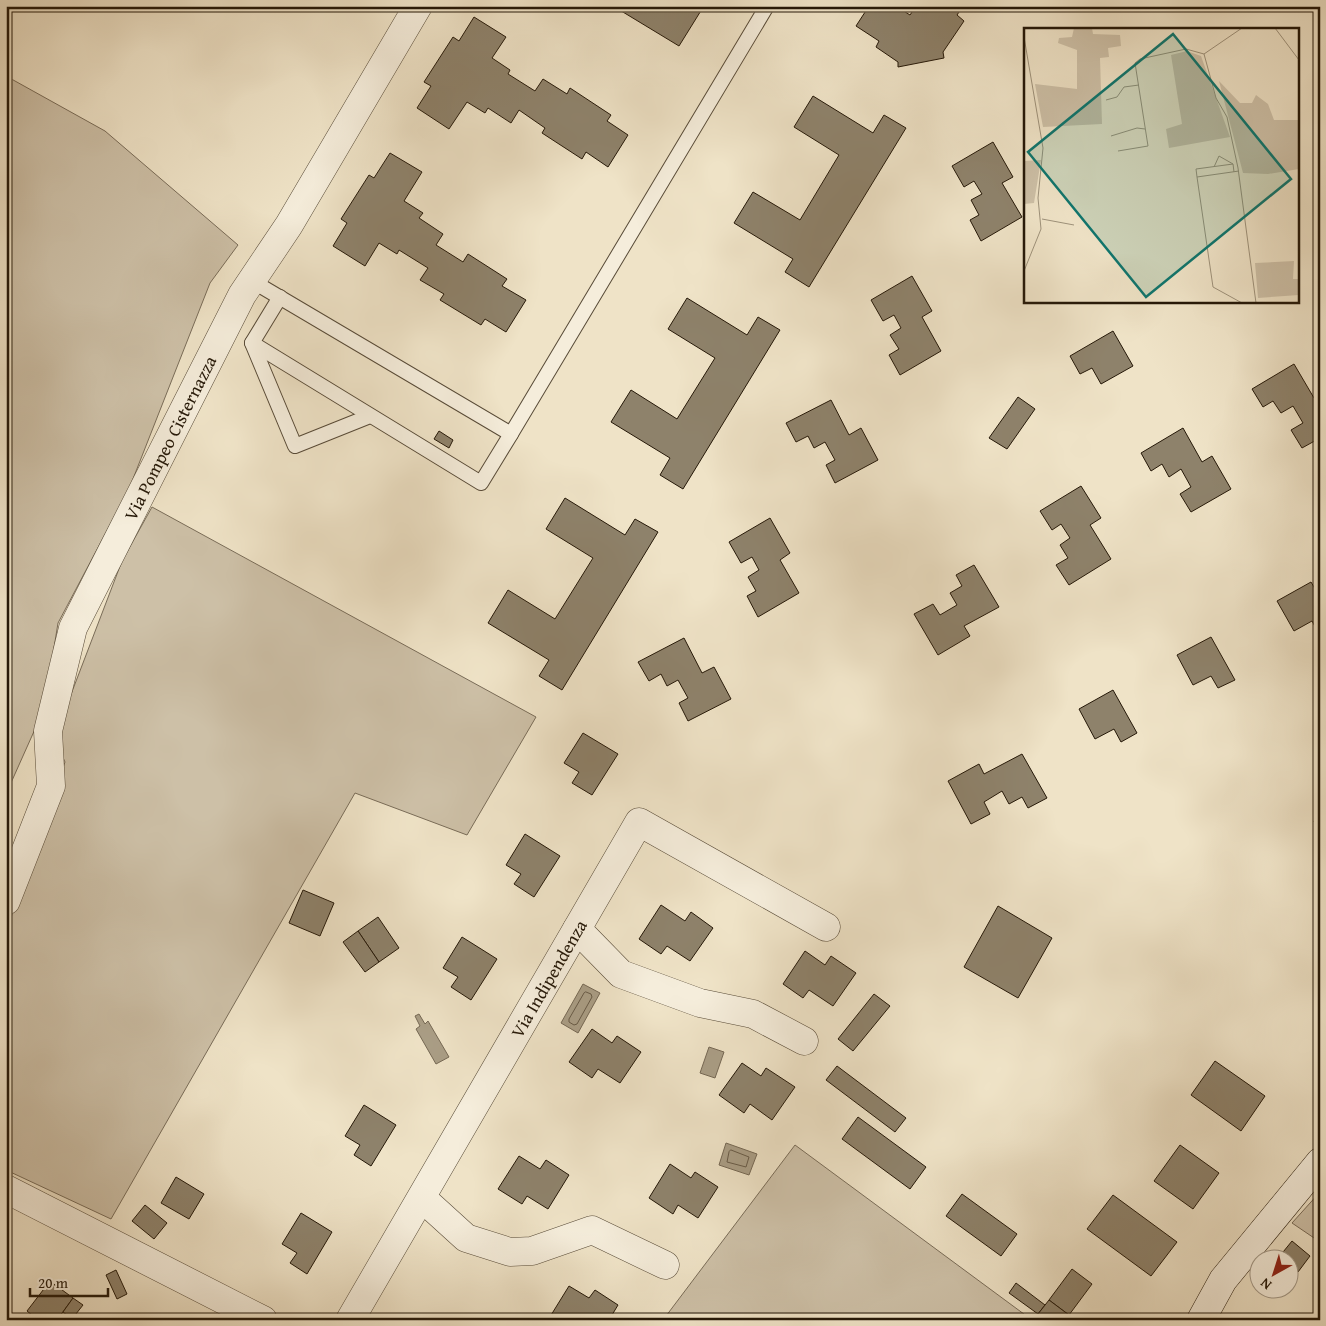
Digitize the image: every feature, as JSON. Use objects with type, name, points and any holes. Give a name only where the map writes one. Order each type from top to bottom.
[{"type":"street","name":"Via Pompeo Cisternazza","points":[[6,901],[52,786],[48,731],[73,628],[242,295],[294,217],[418,6]]},
{"type":"street","name":"Via Indipendenza","points":[[350,1320],[639,822],[826,927]]},
{"type":"street","points":[[577,929],[621,974],[700,1003],[753,1014],[804,1041]]},
{"type":"street","points":[[1201,1320],[1223,1280],[1320,1162]]},
{"type":"street","points":[[6,1189],[263,1320]]},
{"type":"street","points":[[422,1198],[466,1238],[510,1252],[532,1251],[592,1230],[665,1265]]},
{"type":"lane","points":[[252,343],[481,483],[767,6]]},
{"type":"lane","points":[[252,281],[511,434]]},
{"type":"lane","points":[[252,343],[280,297]]},
{"type":"lane","points":[[252,343],[295,446],[370,416]]},
{"type":"shaded area","points":[[6,76],[105,131],[238,245],[210,283],[129,489],[58,623],[44,709],[6,794]]},
{"type":"shaded area","points":[[152,507],[536,717],[467,835],[355,793],[111,1219],[6,1170],[6,932],[65,762],[57,744],[65,710],[122,561]]},
{"type":"shaded area","points":[[795,1145],[1032,1320],[663,1320]]},
{"type":"shaded area","points":[[1320,1192],[1320,1242],[1292,1223]]},
{"type":"water","points":[[583,984],[600,993],[578,1033],[561,1023]]},
{"type":"water","points":[[419,1014],[425,1024],[428,1021],[449,1057],[436,1064],[416,1029],[420,1026],[415,1016]]},
{"type":"water","points":[[709,1047],[724,1052],[715,1078],[700,1073]]},
{"type":"water","points":[[726,1143],[757,1154],[749,1175],[719,1165]]},
{"type":"building","points":[[613,6],[697,6],[702,9],[679,46]]},
{"type":"building","points":[[869,6],[896,6],[910,15],[916,6],[963,6],[957,15],[964,21],[943,52],[944,58],[898,67],[898,62],[876,47],[879,41],[856,26]]},
{"type":"building","points":[[474,17],[506,37],[492,58],[510,70],[508,74],[535,91],[543,79],[567,94],[570,88],[611,115],[607,121],[628,135],[608,167],[586,152],[582,159],[542,133],[545,128],[519,110],[511,123],[488,108],[485,113],[467,102],[449,129],[417,108],[431,86],[424,82],[453,37],[459,41]]},
{"type":"building","points":[[813,96],[873,133],[884,115],[906,128],[809,287],[785,272],[793,259],[734,223],[753,192],[800,220],[839,155],[794,127]]},
{"type":"building","points":[[993,142],[1013,177],[1002,183],[1022,217],[981,241],[970,220],[979,215],[971,200],[982,194],[974,181],[964,187],[952,166]]},
{"type":"building","points":[[390,153],[422,172],[404,201],[423,213],[419,218],[443,234],[436,245],[463,262],[468,254],[507,279],[502,286],[526,300],[506,332],[485,319],[481,325],[440,300],[444,294],[420,280],[428,268],[399,250],[397,254],[379,243],[365,266],[333,246],[347,223],[341,219],[369,175],[374,178]]},
{"type":"building","points":[[912,276],[932,311],[922,317],[941,351],[900,375],[889,355],[899,349],[890,335],[901,328],[894,315],[883,321],[871,300]]},
{"type":"building","points":[[687,298],[747,335],[758,317],[780,330],[683,489],[660,475],[670,458],[611,422],[631,390],[677,419],[715,358],[668,329]]},
{"type":"building","points":[[1113,331],[1133,366],[1101,384],[1092,368],[1080,374],[1070,356]]},
{"type":"building","points":[[1294,364],[1314,398],[1320,395],[1320,438],[1302,448],[1291,430],[1303,423],[1293,406],[1281,413],[1273,401],[1263,407],[1252,389]]},
{"type":"building","points":[[1018,397],[1035,409],[1007,449],[989,438]]},
{"type":"building","points":[[831,400],[849,435],[861,428],[878,460],[835,483],[826,465],[835,460],[825,442],[814,448],[808,436],[796,442],[786,423]]},
{"type":"building","points":[[1183,428],[1202,462],[1212,456],[1231,489],[1191,512],[1180,494],[1191,487],[1181,469],[1169,477],[1162,464],[1151,471],[1141,453]]},
{"type":"building","points":[[439,431],[453,440],[449,448],[434,439]]},
{"type":"building","points":[[1081,486],[1101,518],[1090,525],[1111,559],[1069,585],[1056,565],[1068,558],[1060,545],[1070,538],[1061,524],[1052,530],[1040,511]]},
{"type":"building","points":[[565,498],[625,535],[635,519],[658,532],[562,690],[539,676],[549,660],[488,623],[508,590],[555,619],[593,558],[546,529]]},
{"type":"building","points":[[770,518],[790,553],[780,560],[799,593],[758,617],[747,596],[756,591],[748,577],[759,570],[752,557],[741,563],[729,542]]},
{"type":"building","points":[[974,565],[999,607],[964,626],[970,636],[938,655],[914,614],[933,604],[940,615],[957,605],[950,593],[962,586],[956,575]]},
{"type":"building","points":[[1311,582],[1320,597],[1319,634],[1312,621],[1294,631],[1277,601]]},
{"type":"building","points":[[1211,637],[1235,680],[1218,688],[1211,676],[1193,685],[1177,655]]},
{"type":"building","points":[[684,638],[702,673],[714,667],[731,699],[688,721],[679,703],[688,698],[678,680],[667,686],[661,674],[649,681],[638,662]]},
{"type":"building","points":[[1113,690],[1137,733],[1121,742],[1114,729],[1095,739],[1079,709]]},
{"type":"building","points":[[583,733],[618,754],[592,795],[572,783],[579,772],[564,763]]},
{"type":"building","points":[[1022,754],[1047,798],[1028,808],[1022,797],[1009,804],[1002,791],[984,802],[990,814],[971,824],[948,781],[979,764],[984,774]]},
{"type":"building","points":[[1320,803],[1320,824],[1314,822]]},
{"type":"building","points":[[525,834],[560,856],[534,897],[514,884],[521,874],[506,865]]},
{"type":"building","points":[[303,890],[334,903],[320,936],[289,923]]},
{"type":"building","points":[[661,905],[685,921],[691,912],[713,928],[690,961],[667,946],[661,954],[639,939]]},
{"type":"building","points":[[998,906],[1052,938],[1018,998],[964,967]]},
{"type":"building","points":[[378,917],[399,948],[379,962],[358,931]]},
{"type":"building","points":[[358,931],[379,962],[365,972],[343,942]]},
{"type":"building","points":[[462,937],[497,959],[471,1000],[451,987],[458,977],[443,968]]},
{"type":"building","points":[[805,951],[825,965],[831,956],[856,973],[833,1006],[809,990],[803,998],[783,984]]},
{"type":"building","points":[[874,994],[890,1006],[853,1051],[838,1039]]},
{"type":"building","points":[[592,1029],[612,1043],[617,1036],[641,1052],[620,1083],[598,1069],[592,1078],[569,1062]]},
{"type":"building","points":[[1215,1061],[1265,1096],[1241,1131],[1191,1095]]},
{"type":"building","points":[[742,1063],[761,1076],[766,1068],[795,1087],[772,1120],[750,1104],[744,1113],[719,1095]]},
{"type":"building","points":[[837,1066],[906,1118],[895,1132],[826,1080]]},
{"type":"building","points":[[364,1105],[396,1125],[371,1166],[354,1155],[360,1145],[345,1136]]},
{"type":"building","points":[[858,1117],[926,1167],[910,1189],[842,1139]]},
{"type":"building","points":[[1180,1145],[1219,1173],[1193,1209],[1154,1181]]},
{"type":"building","points":[[519,1156],[540,1169],[546,1160],[569,1175],[548,1209],[527,1196],[522,1204],[498,1189]]},
{"type":"building","points":[[670,1164],[691,1178],[695,1172],[718,1187],[698,1218],[678,1205],[673,1214],[649,1198]]},
{"type":"building","points":[[176,1177],[204,1194],[189,1219],[161,1203]]},
{"type":"building","points":[[962,1194],[1017,1234],[1001,1256],[946,1216]]},
{"type":"building","points":[[1113,1195],[1177,1242],[1151,1276],[1087,1229]]},
{"type":"building","points":[[145,1205],[167,1223],[154,1239],[132,1221]]},
{"type":"building","points":[[301,1213],[332,1232],[307,1274],[290,1263],[297,1253],[282,1244]]},
{"type":"building","points":[[1292,1241],[1310,1256],[1298,1272],[1298,1248],[1286,1248]]},
{"type":"building","points":[[1072,1269],[1092,1284],[1069,1315],[1049,1300]]},
{"type":"building","points":[[116,1270],[127,1294],[117,1299],[106,1275]]},
{"type":"building","points":[[50,1281],[73,1298],[57,1320],[38,1320],[27,1311]]},
{"type":"building","points":[[1016,1283],[1045,1305],[1038,1314],[1009,1293]]},
{"type":"building","points":[[569,1286],[589,1298],[595,1290],[618,1305],[609,1320],[548,1320]]},
{"type":"building","points":[[73,1298],[83,1305],[72,1319],[63,1312]]},
{"type":"building","points":[[1049,1300],[1069,1315],[1065,1320],[1045,1320],[1038,1314]]}]
